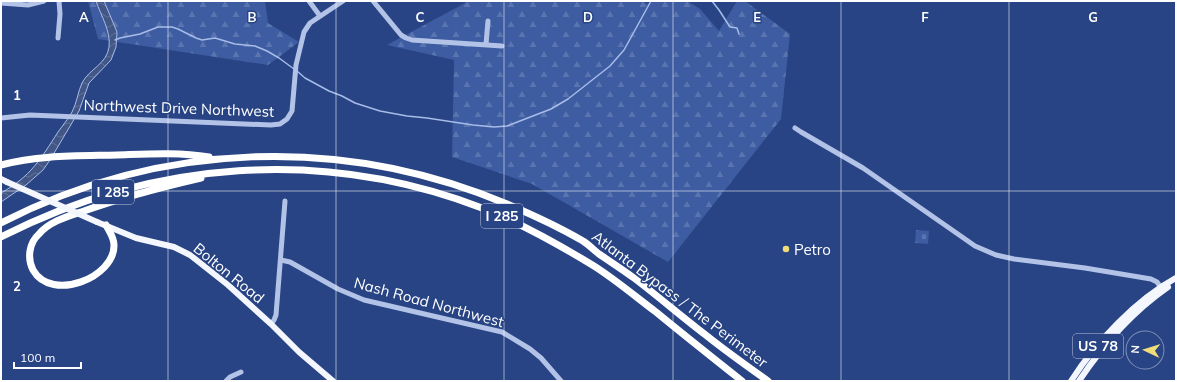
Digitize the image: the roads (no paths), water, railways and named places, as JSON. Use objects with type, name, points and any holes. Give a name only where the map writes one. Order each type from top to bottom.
[{"type":"highway","points":[[1,165],[20,160],[68,156],[176,154],[197,155],[219,159]]},
{"type":"highway","name":"Atlanta Bypass / The Perimeter","points":[[1,222],[61,195],[123,176],[166,166],[219,159],[286,156],[328,158],[364,163],[431,177],[467,188],[538,218],[584,242],[633,277],[708,337],[768,381]]},
{"type":"highway","name":"Atlanta Bypass / The Perimeter","points":[[1,237],[57,211],[127,188],[170,178],[215,172],[290,169],[378,178],[436,192],[482,208],[532,230],[596,267],[630,292],[740,381]]},
{"type":"highway","points":[[106,225],[113,238],[114,244],[112,253],[108,262],[92,276],[76,284],[61,286],[48,283],[34,271],[30,260],[30,248],[38,234],[52,224],[112,201],[159,188],[232,171]]},
{"type":"main road","name":"Bolton Road","points":[[4,180],[136,238],[174,247],[190,255],[228,285],[299,352],[333,381]]},
{"type":"main road","name":"US 78","points":[[1071,381],[1093,352],[1115,327],[1137,306],[1176,278]]},
{"type":"main road","name":"US 78","points":[[1079,381],[1126,322],[1162,289],[1176,282]]},
{"type":"street","points":[[1,3],[28,5],[44,1]]},
{"type":"street","points":[[58,38],[60,14],[59,1]]},
{"type":"street","points":[[309,1],[320,16]]},
{"type":"street","name":"Northwest Drive Northwest","points":[[1,118],[49,116],[272,125],[280,124],[287,119],[292,111],[296,65],[304,32],[310,23],[343,1]]},
{"type":"street","points":[[373,1],[401,35],[406,38],[412,40],[502,46]]},
{"type":"street","points":[[486,44],[488,21]]},
{"type":"street","points":[[795,128],[869,172],[975,246],[996,255],[1014,259],[1100,270],[1151,279],[1157,282],[1162,289]]},
{"type":"street","points":[[271,324],[276,315],[285,201]]},
{"type":"street","name":"Nash Road Northwest","points":[[281,260],[290,262],[338,289],[364,300],[502,332],[530,349],[541,358],[561,381]]},
{"type":"street","points":[[226,381],[230,377],[240,372]]},
{"type":"water","points":[[96,1],[104,1],[117,32],[116,47],[111,60],[89,83],[79,111],[43,170],[26,185],[1,202],[1,193],[27,174],[40,159],[72,112],[85,78],[108,53],[109,35]]},
{"type":"waterway","points":[[297,71],[305,78],[329,91],[355,103],[380,111],[473,125],[494,127],[507,126],[551,109],[568,99],[610,66],[624,50],[651,1]]},
{"type":"waterway","points":[[712,1],[730,27],[737,28],[739,34]]},
{"type":"waterway","points":[[115,40],[140,34],[158,27],[172,27],[202,40],[215,38],[235,44],[255,46],[279,58],[294,69]]},
{"type":"place","name":"Petro","points":[[786,249]]}]
